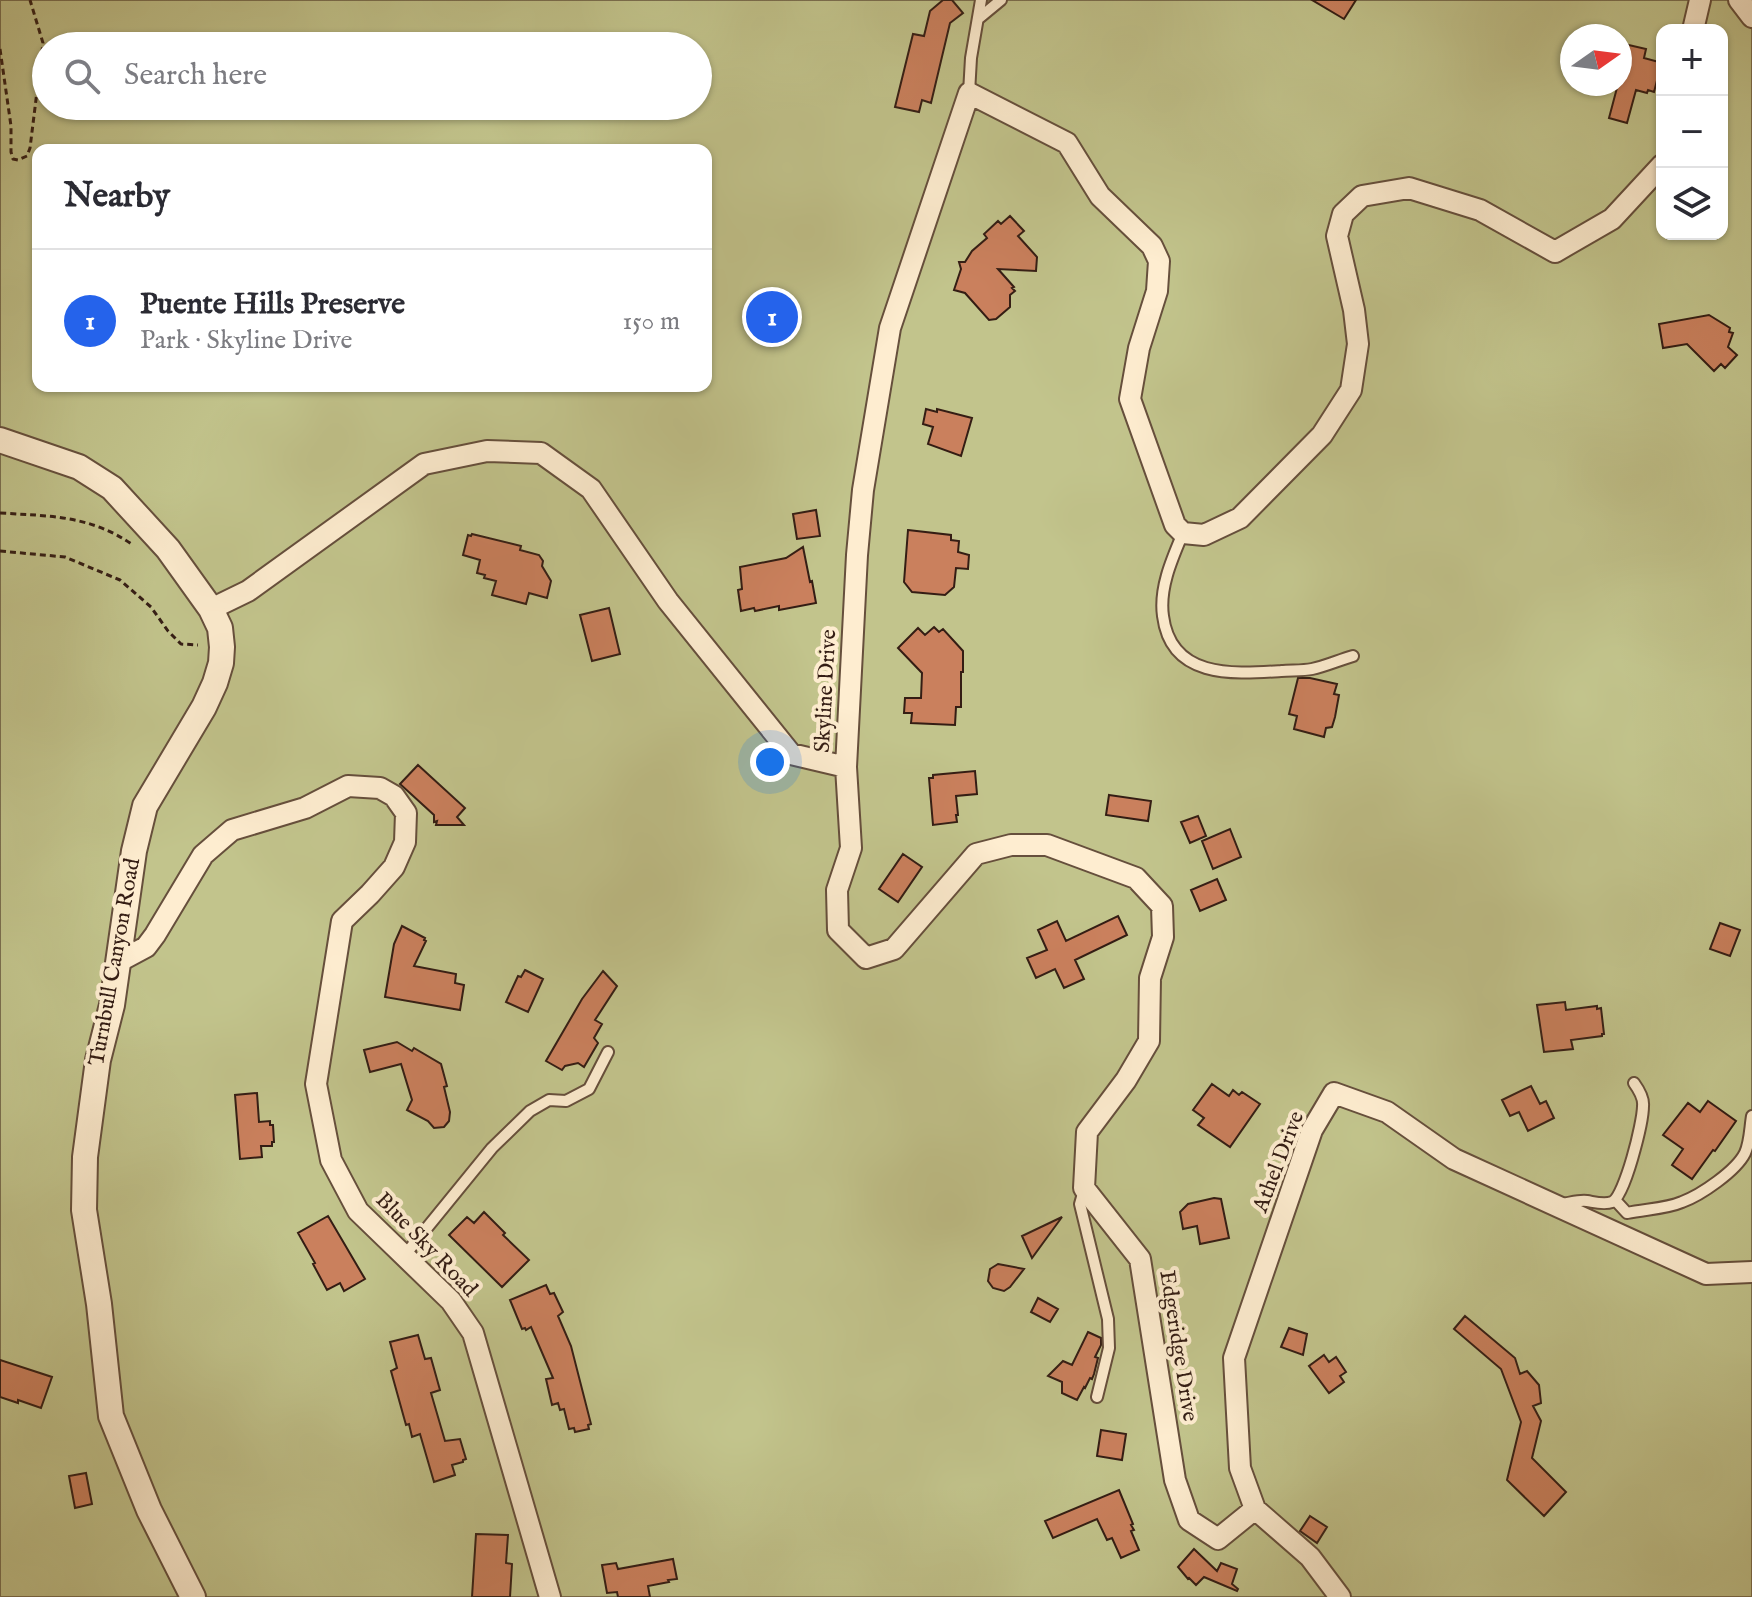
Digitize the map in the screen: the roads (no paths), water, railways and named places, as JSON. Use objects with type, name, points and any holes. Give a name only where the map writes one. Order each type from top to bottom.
[{"type":"street","points":[[1694,24],[1700,0]]},
{"type":"street","points":[[1739,0],[1752,17]]},
{"type":"street","points":[[969,93],[1067,143],[1100,196],[1152,246],[1159,261],[1157,291],[1139,348],[1130,399],[1175,525],[1183,533],[1204,535],[1240,518],[1322,435],[1351,390],[1358,344],[1354,310],[1337,236],[1343,214],[1362,196],[1409,188],[1480,210],[1555,252],[1612,219],[1659,168]]},
{"type":"street","name":"Skyline Drive","points":[[211,609],[248,591],[424,464],[487,451],[541,453],[591,489],[668,601],[791,754],[846,767],[863,490],[890,328],[969,93]]},
{"type":"street","name":"Turnbull Canyon Road","points":[[0,440],[79,467],[112,488],[168,549],[211,609],[220,628],[221,663],[215,683],[145,806],[134,851],[112,1005],[98,1060],[85,1157],[84,1210],[99,1304],[111,1416],[149,1510],[193,1597]]},
{"type":"street","points":[[846,767],[851,848],[837,890],[838,930],[866,958],[894,949],[976,854],[1011,845],[1047,845],[1136,878],[1162,906],[1163,937],[1150,978],[1149,1041],[1126,1080],[1087,1132],[1084,1188]]},
{"type":"street","name":"Blue Sky Road","points":[[118,962],[146,947],[203,855],[232,830],[305,808],[348,786],[380,788],[394,796],[406,813],[405,842],[394,867],[342,921],[316,1084],[331,1160],[358,1211],[451,1301],[473,1333],[550,1597]]},
{"type":"street","name":"Athel Drive","points":[[1255,1509],[1240,1468],[1234,1358],[1312,1130],[1334,1093],[1387,1112],[1454,1159],[1706,1274],[1752,1272]]},
{"type":"street","name":"Edgeridge Drive","points":[[1084,1188],[1140,1259],[1175,1480],[1189,1520],[1218,1539],[1255,1509]]},
{"type":"street","points":[[1255,1509],[1310,1557],[1340,1597]]},
{"type":"lane","name":"Skyline Drive","points":[[969,93],[971,58],[981,0]]},
{"type":"lane","points":[[978,19],[1001,0]]},
{"type":"lane","points":[[1183,533],[1168,570],[1163,614],[1168,638],[1183,656],[1202,668],[1249,674],[1309,670],[1353,656]]},
{"type":"lane","points":[[404,1256],[492,1148],[530,1111],[549,1100],[566,1101],[589,1089],[608,1052]]},
{"type":"lane","points":[[1556,1206],[1585,1200],[1606,1203],[1615,1200],[1622,1191],[1643,1108],[1642,1096],[1634,1083]]},
{"type":"lane","points":[[1615,1200],[1627,1213],[1680,1203],[1694,1196],[1737,1165],[1748,1143],[1752,1116]]},
{"type":"lane","points":[[1084,1188],[1080,1204],[1108,1319],[1109,1348],[1097,1397]]},
{"type":"place","name":"Puente Hills Preserve","points":[[772,317]]}]
